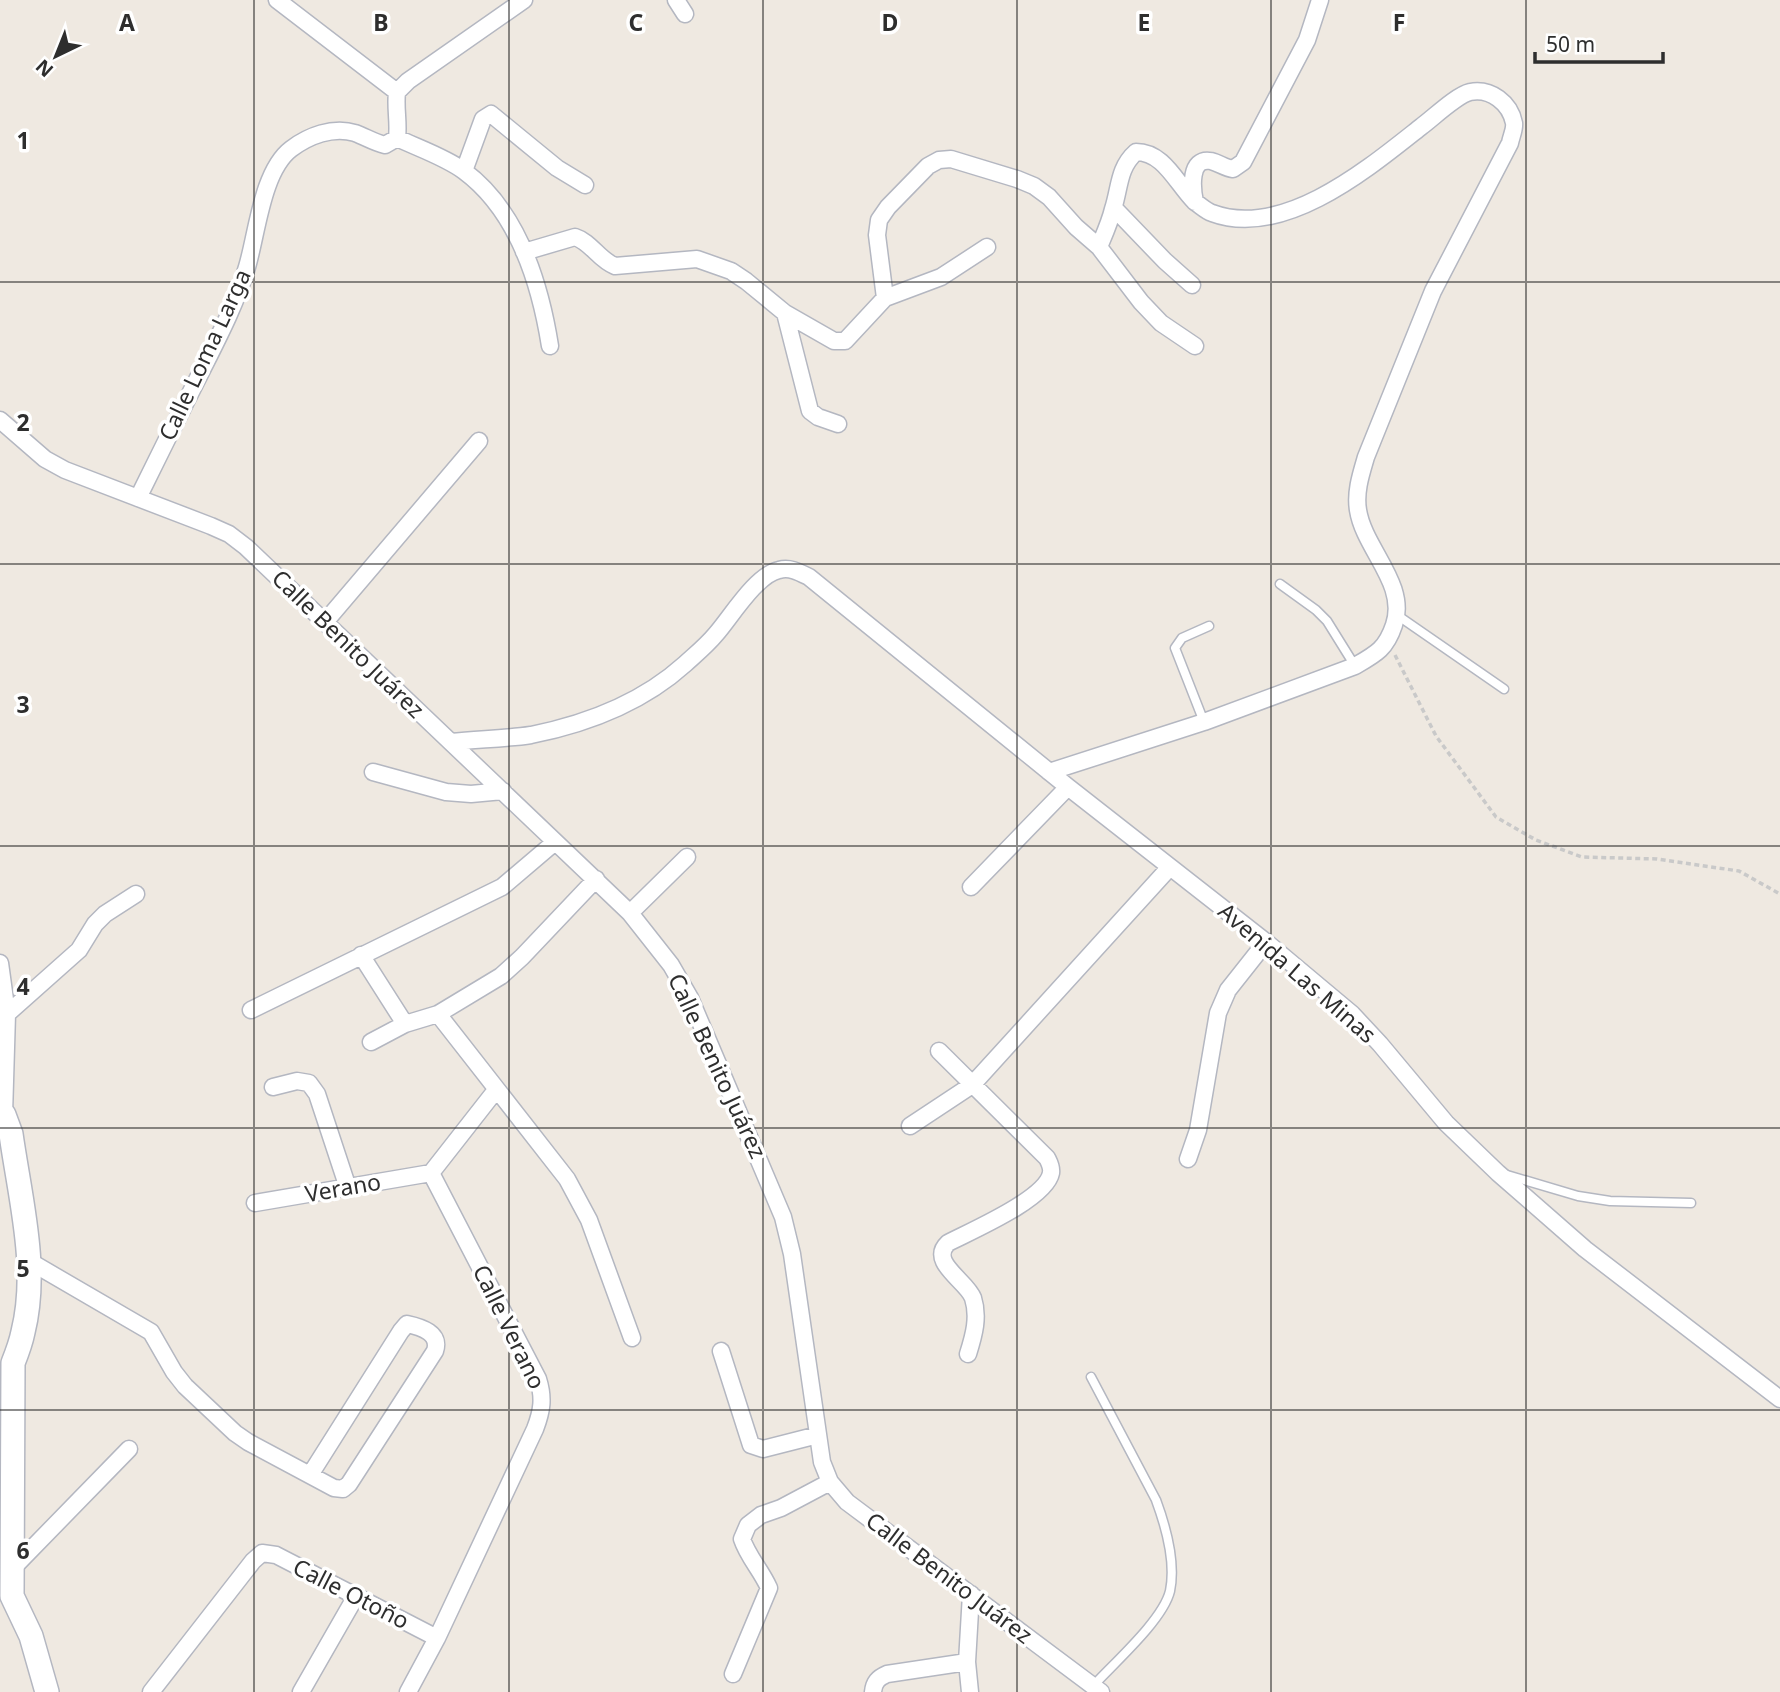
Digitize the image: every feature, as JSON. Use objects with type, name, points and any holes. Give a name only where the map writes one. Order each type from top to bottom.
[{"type":"street","points":[[277,0],[397,92]]},
{"type":"street","points":[[524,0],[408,81],[397,92],[397,138],[464,171],[508,220],[524,252],[544,310],[550,346]]},
{"type":"street","points":[[676,0],[685,14]]},
{"type":"street","points":[[1195,202],[1192,178],[1195,168],[1202,162],[1210,161],[1233,169],[1243,162],[1307,40],[1320,0]]},
{"type":"street","points":[[1049,772],[1204,722],[1355,666],[1373,656],[1388,642],[1397,615],[1395,589],[1365,534],[1358,509],[1358,485],[1366,457],[1428,302],[1510,143],[1514,124],[1506,104],[1490,93],[1469,92],[1349,180],[1304,204],[1275,215],[1244,219],[1212,213],[1195,202],[1163,162],[1149,152],[1136,152],[1126,160],[1114,208],[1099,247]]},
{"type":"street","points":[[464,171],[483,119],[491,114],[558,168],[585,185]]},
{"type":"street","name":"Calle Loma Larga","points":[[138,498],[234,302],[275,169],[288,151],[309,137],[332,131],[354,133],[384,145],[397,138]]},
{"type":"street","points":[[885,298],[877,235],[879,220],[928,166],[939,160],[951,159],[1017,179],[1034,186],[1049,197],[1076,228],[1099,247],[1141,302],[1161,323],[1195,346]]},
{"type":"street","points":[[1114,208],[1192,285]]},
{"type":"street","points":[[524,252],[575,237],[583,240],[615,266],[697,258],[731,271],[785,313],[839,342],[850,338],[885,298],[941,277],[987,247]]},
{"type":"street","points":[[785,313],[810,411],[838,424]]},
{"type":"street","name":"Calle Benito Juárez","points":[[0,420],[45,458],[65,470],[229,534],[246,547],[630,913],[671,965],[690,998],[783,1217],[792,1254],[822,1462],[830,1482],[847,1502],[1097,1688]]},
{"type":"street","points":[[325,622],[479,441]]},
{"type":"street","name":"Avenida Las Minas","points":[[451,741],[528,735],[567,727],[613,710],[683,666],[714,636],[762,578],[778,570],[793,569],[809,577],[1068,788],[1266,942],[1352,1014],[1446,1123],[1498,1172],[1585,1249],[1780,1399]]},
{"type":"street","points":[[373,772],[446,792],[471,794],[503,791]]},
{"type":"street","points":[[971,887],[1068,788]]},
{"type":"street","points":[[251,1010],[502,887],[555,842]]},
{"type":"street","points":[[630,913],[687,857]]},
{"type":"street","points":[[910,1126],[972,1084],[1170,867]]},
{"type":"street","points":[[371,1042],[405,1024],[438,1014],[501,976],[596,879]]},
{"type":"street","points":[[7,1014],[79,950],[95,924],[105,914],[136,894]]},
{"type":"street","points":[[1188,1159],[1198,1130],[1218,1013],[1228,990],[1266,942]]},
{"type":"street","points":[[361,955],[405,1024]]},
{"type":"street","points":[[0,963],[7,1014],[2,1113],[11,1134],[29,1261],[24,1331],[13,1363],[0,1385]]},
{"type":"street","points":[[438,1014],[573,1189],[589,1220],[632,1338]]},
{"type":"street","points":[[939,1051],[1051,1165],[1048,1181],[1025,1202],[942,1248],[944,1262],[972,1295],[976,1313],[974,1335],[968,1354]]},
{"type":"street","points":[[273,1087],[297,1081],[309,1083],[317,1094],[348,1188]]},
{"type":"street","points":[[432,1173],[496,1090]]},
{"type":"street","name":"Verano","points":[[256,1203],[432,1173]]},
{"type":"street","name":"Calle Verano","points":[[408,1692],[437,1638],[535,1429],[542,1412],[543,1395],[538,1379],[432,1173]]},
{"type":"street","points":[[29,1261],[151,1332],[185,1386],[235,1433],[310,1475],[334,1488],[343,1489],[349,1484],[435,1351],[436,1338],[431,1333],[407,1324],[310,1475]]},
{"type":"street","points":[[721,1351],[751,1445],[763,1449],[818,1435]]},
{"type":"street","points":[[13,1363],[6,1568],[12,1596],[31,1636],[47,1692]]},
{"type":"street","points":[[6,1568],[129,1449]]},
{"type":"street","points":[[733,1674],[769,1588],[763,1574],[746,1551],[742,1539],[748,1525],[830,1482]]},
{"type":"street","name":"Calle Otoño","points":[[151,1692],[262,1553],[276,1555],[437,1638]]},
{"type":"street","points":[[970,1692],[967,1662],[971,1594]]},
{"type":"street","points":[[301,1692],[356,1596]]},
{"type":"street","points":[[873,1692],[879,1678],[887,1674],[967,1662]]},
{"type":"lane","points":[[1280,584],[1327,621],[1355,666]]},
{"type":"lane","points":[[1397,615],[1504,689]]},
{"type":"lane","points":[[1204,722],[1175,648],[1182,638],[1209,625]]},
{"type":"lane","points":[[1498,1172],[1578,1196],[1610,1201],[1691,1203]]},
{"type":"lane","points":[[1091,1377],[1156,1500],[1164,1521],[1171,1571],[1170,1592],[1162,1610],[1097,1688]]},
{"type":"path","points":[[1388,642],[1436,736],[1496,817],[1536,840],[1582,856],[1657,859],[1739,871],[1780,894]]}]
